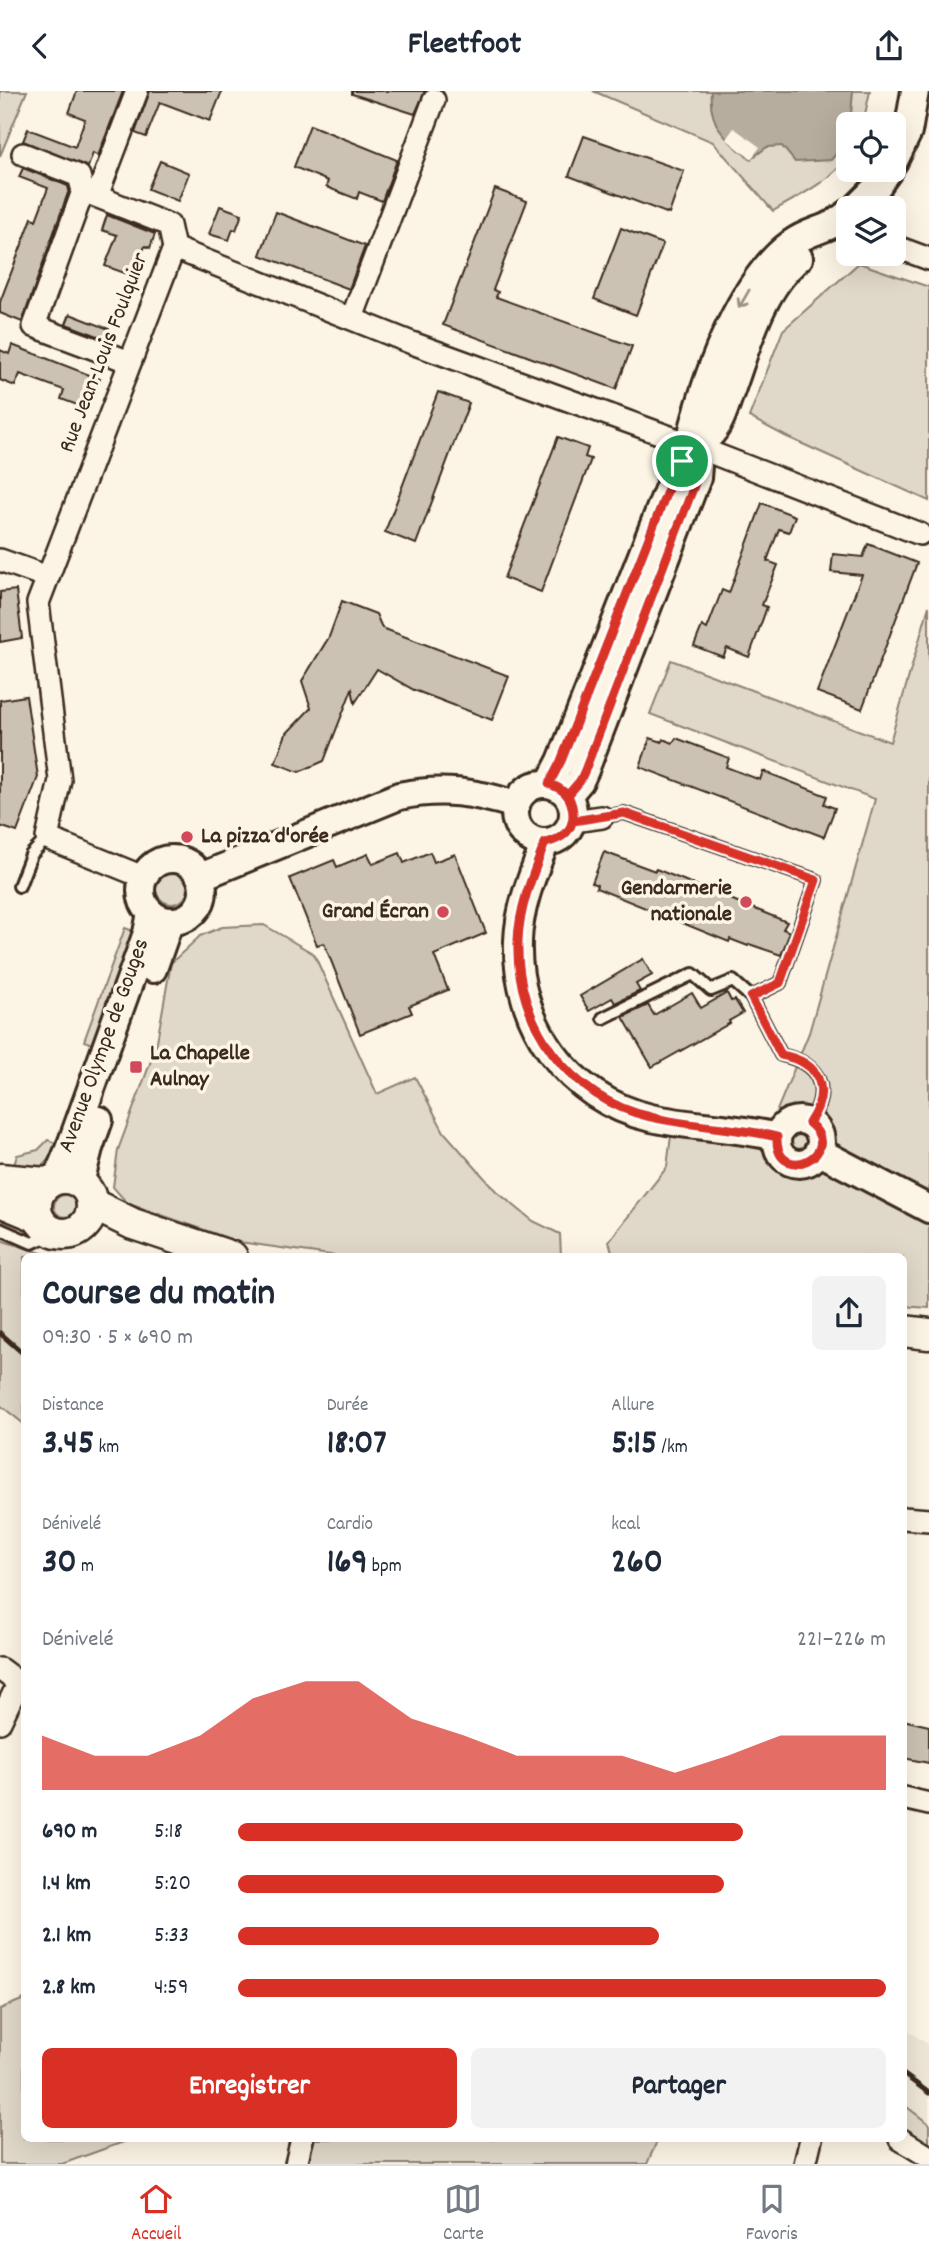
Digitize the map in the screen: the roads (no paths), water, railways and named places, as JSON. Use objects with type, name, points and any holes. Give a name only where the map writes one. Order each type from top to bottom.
[{"type":"main road","points":[[0,1179],[72,1195],[133,1224],[220,1253]]},
{"type":"main road","points":[[45,1225],[39,1193],[72,1195],[102,1229],[177,1253]]},
{"type":"main road","points":[[0,1201],[65,1235],[72,1195]]},
{"type":"main road","points":[[907,1331],[929,1334]]},
{"type":"street","points":[[130,362],[34,326],[137,91]]},
{"type":"street","points":[[906,136],[915,91]]},
{"type":"street","points":[[352,318],[434,100]]},
{"type":"street","points":[[23,154],[79,176],[90,194],[169,225],[174,248]]},
{"type":"street","points":[[868,196],[880,182]]},
{"type":"street","points":[[558,790],[573,808],[573,821],[567,832],[557,840],[545,843],[531,840],[521,831],[515,819],[516,805],[523,793],[535,785],[558,790],[580,781],[585,770],[697,478],[695,447],[699,406],[745,295],[775,257],[793,242],[836,220]]},
{"type":"street","name":"Rue Jean-Louis Foulquier","points":[[47,838],[60,780],[38,604],[174,248],[412,343],[695,447],[920,534]]},
{"type":"street","points":[[906,250],[929,259]]},
{"type":"street","points":[[0,560],[48,577]]},
{"type":"street","points":[[201,877],[399,796],[427,790],[447,791],[516,805]]},
{"type":"street","points":[[573,821],[602,817]]},
{"type":"street","points":[[47,838],[143,877]]},
{"type":"street","points":[[545,843],[523,907],[518,940],[519,961],[526,1005],[537,1031],[558,1062],[582,1084],[611,1104],[637,1113],[777,1137]]},
{"type":"street","points":[[177,858],[187,862],[201,877],[202,898],[191,915],[161,917],[141,897],[143,877],[157,862],[177,858]]},
{"type":"street","name":"Avenue Olympe de Gouges","points":[[72,1195],[161,917]]},
{"type":"street","points":[[790,1122],[809,1123],[820,1139],[818,1151],[814,1157],[802,1164],[788,1161],[779,1151],[777,1137],[790,1122]]},
{"type":"street","points":[[818,1151],[929,1209]]},
{"type":"street","points":[[907,1518],[929,1520]]},
{"type":"street","points":[[0,1669],[21,1683]]},
{"type":"street","points":[[0,1722],[21,1686]]},
{"type":"street","points":[[907,1799],[929,1804]]},
{"type":"street","points":[[296,2164],[301,2142]]},
{"type":"street","points":[[804,2164],[810,2142]]},
{"type":"street","points":[[905,2142],[929,2157]]},
{"type":"lane","points":[[602,817],[624,813],[816,880],[780,983],[751,997]]},
{"type":"lane","points":[[19,885],[31,855],[47,838]]},
{"type":"lane","points":[[603,1018],[694,975],[711,990],[733,981],[751,997],[781,1055],[807,1063],[815,1071],[820,1100],[809,1123]]},
{"type":"lane","points":[[0,1229],[32,1243],[45,1225]]},
{"type":"railway","points":[[0,1333],[21,1351]]},
{"type":"railway","points":[[907,2077],[929,2093]]},
{"type":"place","name":"La pizza d'orée","points":[[187,837]]},
{"type":"place","name":"Gendarmerie nationale","points":[[746,902]]},
{"type":"place","name":"Grand Écran","points":[[443,912]]},
{"type":"place","name":"La Chapelle Aulnay","points":[[136,1067]]}]
